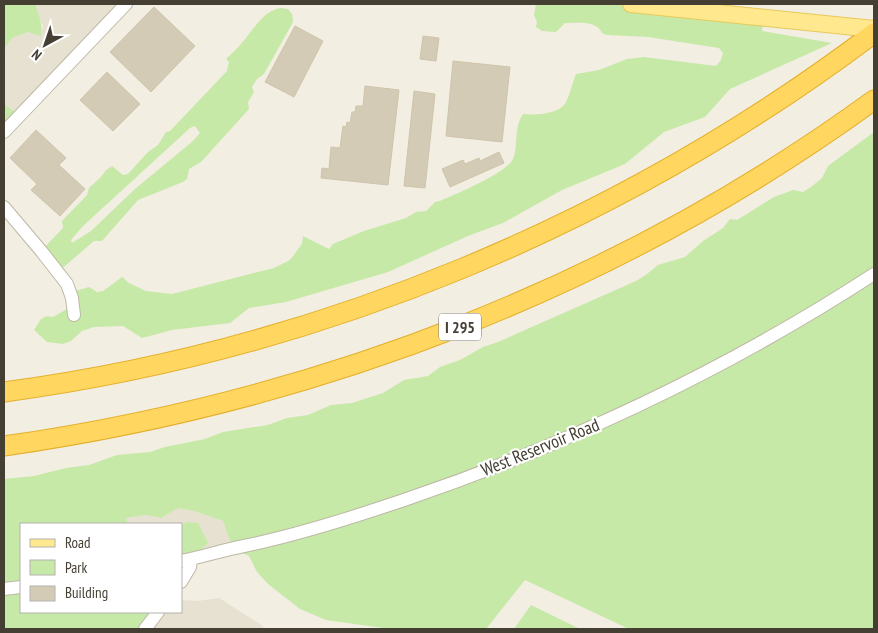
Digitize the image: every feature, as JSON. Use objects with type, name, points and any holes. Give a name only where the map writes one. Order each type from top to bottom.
[{"type":"highway","points":[[4,392],[107,375],[227,347],[350,310],[463,268],[511,248],[580,215],[676,164],[804,83],[874,31]]},
{"type":"highway","name":"I 295","points":[[4,446],[114,428],[242,398],[351,367],[458,328],[563,282],[659,234],[777,165],[874,100]]},
{"type":"main road","points":[[631,4],[874,31]]},
{"type":"street","points":[[4,132],[126,4]]},
{"type":"street","points":[[4,207],[67,284],[72,298],[74,315]]},
{"type":"street","name":"West Reservoir Road","points":[[186,560],[312,529],[380,508],[444,486],[554,443],[687,382],[799,320],[874,274]]},
{"type":"street","points":[[182,580],[190,567],[186,560]]},
{"type":"street","points":[[4,589],[20,587]]},
{"type":"street","points":[[145,629],[157,613]]},
{"type":"shaded area","points":[[37,4],[114,4],[117,14],[21,116],[4,104],[4,65],[6,62],[4,48],[12,38],[28,32],[41,35],[43,25],[38,16]]},
{"type":"shaded area","points":[[178,508],[194,511],[223,521],[233,549],[191,561],[187,522],[182,524],[127,523],[126,518],[146,515],[161,518]]},
{"type":"shaded area","points":[[219,598],[263,626],[262,629],[146,629],[158,613],[182,613],[182,600],[198,601]]},
{"type":"green space","points":[[4,4],[37,4],[41,36],[28,32],[12,38],[4,49]]},
{"type":"green space","points":[[536,4],[643,4],[764,17],[762,31],[832,43],[730,89],[705,117],[664,132],[625,164],[562,190],[503,223],[468,236],[388,272],[286,302],[249,308],[230,323],[172,330],[142,338],[123,326],[94,327],[82,331],[71,341],[63,344],[47,342],[34,330],[41,319],[47,316],[53,317],[72,306],[72,292],[89,287],[97,292],[103,291],[122,277],[129,283],[146,291],[172,294],[274,268],[290,260],[302,244],[303,236],[329,249],[333,244],[364,231],[406,218],[416,212],[426,211],[435,202],[480,183],[509,165],[515,154],[518,125],[523,114],[545,114],[561,108],[565,104],[576,74],[599,70],[627,59],[644,57],[716,66],[721,60],[723,53],[719,48],[648,37],[607,35],[602,33],[596,26],[586,23],[565,23],[556,32],[542,31],[536,27],[537,22],[534,15]]},
{"type":"green space","points":[[281,8],[288,9],[292,14],[293,22],[264,74],[257,79],[252,87],[254,92],[248,102],[249,109],[201,162],[189,169],[187,179],[138,200],[102,241],[94,241],[58,272],[41,251],[63,228],[62,221],[87,195],[89,188],[112,166],[123,175],[128,174],[148,152],[158,145],[166,132],[170,131],[227,71],[229,62],[226,59],[263,17]],"holes":[[[195,126],[200,133],[135,189],[91,231],[72,243],[71,240],[83,226],[190,128]]]},
{"type":"green space","points":[[4,104],[21,116],[4,137]]},
{"type":"green space","points":[[874,132],[874,629],[629,629],[525,580],[486,629],[390,629],[326,620],[300,609],[268,584],[257,572],[249,556],[233,549],[223,521],[194,511],[178,508],[161,518],[146,515],[126,518],[127,523],[20,523],[20,613],[158,613],[146,629],[4,629],[4,479],[34,476],[66,468],[89,465],[117,455],[150,452],[205,439],[223,432],[268,425],[287,418],[308,415],[331,405],[352,403],[383,393],[404,380],[428,376],[440,367],[460,360],[483,347],[636,281],[658,265],[685,257],[703,241],[723,228],[730,219],[737,220],[774,197],[793,190],[803,192],[811,187],[822,178],[828,166]]},
{"type":"green space","points":[[187,522],[198,523],[208,543],[195,555],[182,579],[182,524]]},
{"type":"green space","points":[[531,605],[580,629],[514,629]]},
{"type":"building","points":[[154,7],[195,46],[151,92],[110,52]]},
{"type":"building","points":[[295,26],[323,41],[294,97],[265,82]]},
{"type":"building","points":[[423,36],[439,38],[436,61],[420,59]]},
{"type":"building","points":[[453,61],[510,67],[502,142],[446,136]]},
{"type":"building","points":[[107,72],[140,104],[113,131],[80,100]]},
{"type":"building","points":[[365,86],[399,90],[388,185],[321,178],[322,168],[329,169],[331,147],[340,148],[343,126],[346,127],[347,122],[350,123],[352,112],[355,112],[356,106],[363,106]]},
{"type":"building","points":[[414,91],[435,94],[425,188],[404,186]]},
{"type":"building","points":[[36,130],[66,158],[59,165],[85,189],[60,216],[31,190],[37,184],[10,158]]},
{"type":"building","points":[[499,152],[504,163],[450,187],[442,169],[463,160],[465,164],[479,158],[480,161]]}]
